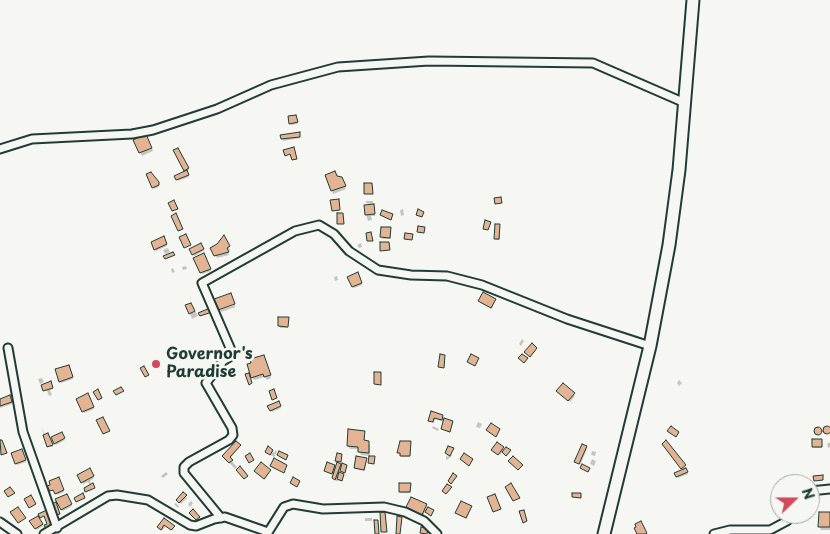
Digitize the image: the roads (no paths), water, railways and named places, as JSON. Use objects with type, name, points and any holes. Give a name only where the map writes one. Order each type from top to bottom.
[{"type":"main road","points":[[604,534],[650,346],[669,245],[685,103],[693,0]]},
{"type":"street","points":[[0,149],[32,139],[132,134],[153,130],[217,109],[271,85],[338,66],[429,60],[593,63],[685,103]]},
{"type":"street","points":[[222,518],[184,473],[184,467],[189,462],[229,440],[233,435],[224,413],[206,383],[223,361],[231,356],[231,350],[202,283],[294,231],[319,225],[334,234],[349,250],[378,270],[411,275],[447,276],[482,285],[567,319],[650,346]]},
{"type":"street","points":[[8,348],[23,432],[57,528]]},
{"type":"street","points":[[44,534],[108,496],[148,500],[190,525],[196,526],[222,518],[237,520],[268,533],[284,507],[293,504],[323,509],[384,507],[405,512],[424,522],[437,534]]},
{"type":"street","points":[[0,522],[16,534]]},
{"type":"street","points":[[714,534],[730,530],[770,530],[781,524]]},
{"type":"place","name":"Governor's Paradise","points":[[156,364]]}]
